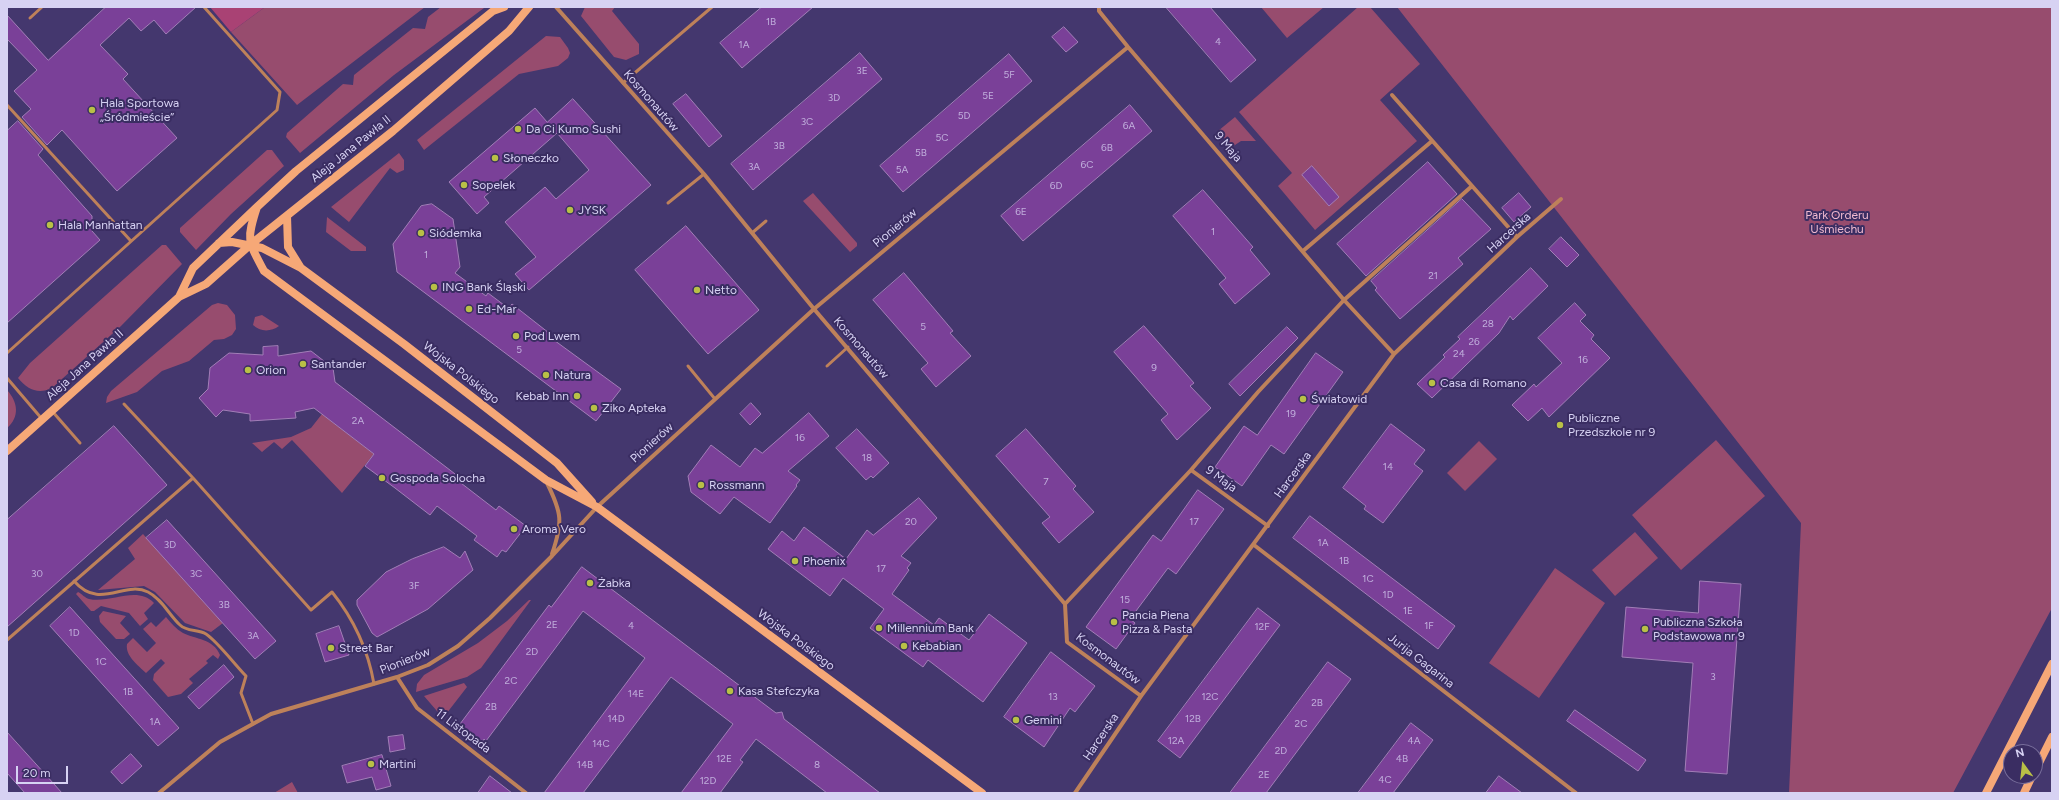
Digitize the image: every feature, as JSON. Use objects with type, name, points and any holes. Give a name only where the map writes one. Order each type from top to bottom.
[{"type":"street","name":"Aleja Jana Pawła II","points":[[179,297],[193,268],[296,172],[487,16],[504,7]]},
{"type":"street","name":"Aleja Jana Pawła II","points":[[7,451],[179,297],[206,284],[250,245],[393,131],[509,31],[529,7]]},
{"type":"street","name":"Kosmonautów","points":[[556,7],[704,174],[814,309],[848,347],[1065,604],[1067,642],[1141,696]]},
{"type":"street","name":"9 Maja","points":[[1099,7],[1099,11],[1128,47],[1344,300],[1394,354]]},
{"type":"street","name":"Pionierów","points":[[159,793],[220,742],[271,714],[397,677],[428,665],[458,646],[490,618],[552,556],[596,507],[814,309],[1128,47]]},
{"type":"street","points":[[1392,95],[1518,237]]},
{"type":"street","points":[[1303,251],[1432,141]]},
{"type":"street","points":[[1344,300],[1472,186]]},
{"type":"street","name":"Harcerska","points":[[1075,793],[1141,696],[1394,354],[1518,237],[1561,199]]},
{"type":"street","points":[[250,245],[250,228],[257,207]]},
{"type":"street","name":"Wojska Polskiego","points":[[287,216],[288,247],[301,268]]},
{"type":"street","name":"Wojska Polskiego","points":[[219,243],[250,245],[266,249],[301,268],[404,344],[557,463],[596,507]]},
{"type":"street","name":"Wojska Polskiego","points":[[250,245],[264,271],[546,480],[596,507],[982,793]]},
{"type":"street","name":"9 Maja","points":[[1268,526],[1191,470],[1258,392],[1344,300]]},
{"type":"street","points":[[1065,604],[1191,470]]},
{"type":"street","points":[[546,480],[561,520],[560,531],[552,556]]},
{"type":"street","name":"Jurija Gagarina","points":[[1254,545],[1576,793]]},
{"type":"street","points":[[1986,793],[2052,664]]},
{"type":"street","name":"11 Listopada","points":[[397,677],[417,708],[490,763],[526,793]]},
{"type":"street","points":[[2043,755],[2052,737]]},
{"type":"lane","points":[[30,18],[42,7]]},
{"type":"lane","points":[[7,353],[130,240],[277,110],[280,92],[204,7]]},
{"type":"lane","points":[[623,83],[712,7]]},
{"type":"lane","points":[[7,105],[130,240]]},
{"type":"lane","points":[[668,203],[704,174]]},
{"type":"lane","points":[[752,233],[766,221]]},
{"type":"lane","points":[[827,366],[848,347]]},
{"type":"lane","points":[[688,366],[715,399]]},
{"type":"lane","points":[[7,378],[42,419]]},
{"type":"lane","points":[[124,404],[193,478],[311,610],[332,592],[342,605],[365,648],[371,666],[374,684]]},
{"type":"lane","points":[[52,411],[80,443]]},
{"type":"lane","points":[[7,640],[193,478]]},
{"type":"lane","points":[[74,581],[85,592],[95,595],[138,590],[148,592],[156,598],[185,629],[207,635],[246,676],[242,693],[253,724]]},
{"type":"green space","points":[[265,7],[425,7],[297,105],[231,32]]},
{"type":"green space","points":[[441,7],[484,8],[394,75],[300,153],[286,137],[287,133],[343,84],[353,85],[354,75],[413,28],[425,29],[428,17]]},
{"type":"green space","points":[[585,7],[615,7],[612,11],[639,44],[639,54],[626,60],[614,57],[581,16]]},
{"type":"green space","points":[[1261,7],[1324,7],[1287,38]]},
{"type":"green space","points":[[1358,7],[1370,7],[1420,64],[1380,100],[1417,141],[1315,230],[1278,186],[1292,173],[1239,112]]},
{"type":"green space","name":"Park Orderu Uśmiechu","points":[[1397,7],[2052,7],[2052,608],[1953,793],[1789,793],[1801,523]]},
{"type":"green space","points":[[546,36],[560,37],[570,53],[568,58],[558,66],[519,74],[424,150],[417,140]]},
{"type":"green space","points":[[1235,117],[1256,141],[1241,141],[1232,147],[1218,131]]},
{"type":"green space","points":[[267,150],[272,150],[284,166],[231,214],[196,250],[180,232],[180,228]]},
{"type":"green space","points":[[399,153],[404,160],[404,170],[397,173],[390,168],[349,222],[331,207]]},
{"type":"green space","points":[[813,193],[857,243],[857,246],[850,252],[803,201]]},
{"type":"green space","points":[[327,217],[366,247],[366,251],[351,251],[326,232]]},
{"type":"green space","points":[[162,245],[166,245],[182,264],[121,326],[52,388],[37,391],[29,388],[21,382],[18,378],[30,363]]},
{"type":"green space","points":[[218,303],[227,305],[235,315],[236,329],[232,335],[224,339],[214,340],[189,361],[162,371],[137,392],[106,403],[107,397],[111,391],[212,305]]},
{"type":"green space","points":[[262,315],[279,326],[273,329],[262,330],[253,325],[255,317]]},
{"type":"green space","points":[[7,390],[15,404],[16,414],[11,424],[7,428]]},
{"type":"green space","points":[[322,414],[374,454],[342,493],[292,440],[282,449],[274,442],[262,452],[252,443],[291,437],[311,428]]},
{"type":"green space","points":[[1716,440],[1765,496],[1681,570],[1632,515]]},
{"type":"green space","points":[[1479,441],[1497,459],[1465,491],[1447,473]]},
{"type":"green space","points":[[1635,532],[1658,558],[1615,596],[1592,570]]},
{"type":"green space","points":[[143,534],[223,623],[211,632],[185,623],[155,592],[144,586],[98,590],[135,559],[128,548]]},
{"type":"green space","points":[[1555,568],[1605,603],[1539,698],[1489,663]]},
{"type":"green space","points":[[78,592],[88,598],[97,600],[140,595],[154,603],[144,613],[148,619],[140,626],[129,613],[101,606],[94,611],[91,611],[76,594]]},
{"type":"green space","points":[[529,600],[531,600],[481,668],[467,677],[416,692],[417,684],[424,675],[478,643],[507,621]]},
{"type":"green space","points":[[103,611],[126,616],[120,623],[130,634],[124,639],[116,639],[100,622],[99,616]]},
{"type":"green space","points":[[166,617],[183,633],[209,643],[220,655],[218,659],[213,655],[206,661],[208,663],[189,679],[193,683],[181,694],[168,697],[153,680],[154,674],[165,663],[161,659],[146,673],[133,660],[127,648],[127,644],[133,638],[147,652],[156,643],[143,629],[151,622],[156,627]]},
{"type":"green space","points":[[464,683],[467,687],[443,718],[424,696]]},
{"type":"green space","points":[[292,782],[298,793],[274,793]]},
{"type":"shaded area","points":[[210,7],[265,7],[231,32]]},
{"type":"building","name":"Hala Sportowa „Śródmieście”","points":[[106,7],[196,7],[166,34],[154,20],[141,31],[129,18],[100,45],[128,74],[123,79],[177,138],[117,191],[62,130],[47,145],[22,117],[31,109],[14,91],[37,70],[7,39],[7,15],[48,60]]},
{"type":"building","points":[[762,7],[813,7],[742,68],[720,43]]},
{"type":"building","points":[[1166,7],[1210,7],[1256,60],[1231,82]]},
{"type":"building","points":[[1064,27],[1078,42],[1066,52],[1052,37]]},
{"type":"building","points":[[860,53],[882,79],[753,190],[731,164]]},
{"type":"building","points":[[1009,54],[1032,81],[903,192],[880,166]]},
{"type":"building","points":[[686,94],[722,136],[709,147],[673,104]]},
{"type":"building","points":[[573,99],[651,185],[529,290],[515,274],[536,257],[505,222],[545,187],[556,199],[589,170],[557,133],[484,197],[489,203],[477,214],[449,182],[535,108],[547,122]]},
{"type":"building","points":[[1130,105],[1152,131],[1023,241],[1001,216]]},
{"type":"building","name":"Hala Manhattan","points":[[18,121],[43,149],[38,155],[92,216],[92,231],[100,240],[7,323],[7,131]]},
{"type":"building","points":[[1428,162],[1457,194],[1366,276],[1337,244]]},
{"type":"building","points":[[1312,166],[1339,197],[1329,206],[1302,175]]},
{"type":"building","points":[[1203,190],[1253,247],[1250,250],[1270,274],[1235,304],[1219,284],[1226,278],[1173,216]]},
{"type":"building","points":[[1519,193],[1531,207],[1514,222],[1502,208]]},
{"type":"building","points":[[1462,199],[1491,229],[1458,258],[1463,264],[1400,319],[1375,290],[1377,288],[1371,281]]},
{"type":"building","points":[[432,204],[453,219],[460,267],[455,273],[486,296],[488,293],[508,308],[512,304],[549,333],[547,335],[621,389],[596,421],[397,272],[393,244],[421,206]]},
{"type":"building","name":"Netto","points":[[686,226],[759,310],[708,354],[635,270]]},
{"type":"building","points":[[1561,237],[1579,255],[1567,267],[1549,249]]},
{"type":"building","points":[[1531,268],[1548,286],[1513,320],[1510,316],[1499,333],[1432,398],[1417,384],[1445,357],[1443,355],[1460,339],[1458,337]]},
{"type":"building","points":[[904,273],[953,331],[950,333],[971,356],[936,387],[921,369],[928,363],[873,300]]},
{"type":"building","points":[[1575,303],[1586,315],[1580,321],[1594,335],[1591,339],[1610,358],[1549,417],[1542,408],[1528,421],[1512,405],[1534,384],[1536,387],[1562,363],[1538,338]]},
{"type":"building","points":[[1144,326],[1194,383],[1190,386],[1211,408],[1177,440],[1161,420],[1168,414],[1114,352]]},
{"type":"building","points":[[1287,327],[1298,338],[1240,396],[1229,384]]},
{"type":"building","points":[[278,346],[278,356],[311,351],[333,368],[335,382],[459,477],[457,480],[496,510],[499,506],[526,526],[506,552],[502,550],[497,557],[474,540],[477,536],[437,506],[430,515],[365,466],[374,454],[314,408],[295,412],[296,418],[250,421],[250,414],[223,410],[216,417],[199,398],[208,389],[210,368],[229,353],[263,355],[263,347]]},
{"type":"building","name":"Światowid","points":[[1316,353],[1343,372],[1284,454],[1271,445],[1242,486],[1215,467],[1244,426],[1257,435]]},
{"type":"building","points":[[751,403],[761,414],[750,425],[740,414]]},
{"type":"building","points":[[809,413],[829,436],[788,471],[800,480],[770,523],[734,497],[720,514],[691,492],[688,476],[711,445],[740,467],[755,448],[762,453]]},
{"type":"building","points":[[1391,424],[1425,450],[1414,464],[1423,471],[1383,523],[1364,509],[1366,506],[1343,488]]},
{"type":"building","points":[[114,426],[167,485],[7,627],[7,520]]},
{"type":"building","points":[[857,429],[889,463],[873,478],[871,476],[866,480],[836,448]]},
{"type":"building","points":[[1026,429],[1076,486],[1073,489],[1094,512],[1059,543],[1042,523],[1050,517],[996,456]]},
{"type":"building","points":[[1198,490],[1224,509],[1176,574],[1168,568],[1130,619],[1135,623],[1116,649],[1086,627],[1153,535],[1161,541]]},
{"type":"building","points":[[919,498],[937,518],[901,556],[911,563],[907,568],[909,570],[892,594],[934,625],[939,618],[969,640],[989,614],[1027,643],[983,702],[928,660],[923,667],[870,628],[884,609],[843,578],[830,596],[768,549],[782,531],[794,541],[804,527],[846,559],[867,530],[873,535]]},
{"type":"building","points":[[1310,516],[1455,626],[1438,649],[1293,538]]},
{"type":"building","points":[[167,520],[276,641],[255,659],[146,538]]},
{"type":"building","points":[[444,547],[460,558],[465,551],[473,570],[428,609],[377,637],[372,633],[357,605],[357,600],[386,572],[412,559]]},
{"type":"building","points":[[582,567],[776,713],[782,712],[784,719],[880,793],[827,793],[756,739],[740,760],[743,762],[720,793],[681,793],[733,724],[671,677],[583,793],[544,793],[645,658],[583,611],[486,741],[484,739],[480,745],[457,728],[549,605],[551,607]]},
{"type":"building","points":[[1700,581],[1741,584],[1727,774],[1685,771],[1693,663],[1622,657],[1626,607],[1698,613]]},
{"type":"building","points":[[70,607],[179,728],[158,746],[50,626]]},
{"type":"building","points":[[1258,608],[1280,625],[1180,758],[1158,741]]},
{"type":"building","points":[[339,626],[349,655],[325,662],[316,634]]},
{"type":"building","points":[[1051,652],[1095,686],[1075,712],[1070,708],[1044,747],[1004,717]]},
{"type":"building","points":[[1328,662],[1351,679],[1266,793],[1230,793]]},
{"type":"building","points":[[224,665],[234,677],[199,709],[188,697]]},
{"type":"building","points":[[1575,710],[1646,760],[1638,771],[1567,721]]},
{"type":"building","points":[[1411,723],[1433,740],[1393,793],[1358,793]]},
{"type":"building","points":[[7,732],[62,793],[25,793],[7,773]]},
{"type":"building","points":[[403,735],[405,749],[390,752],[388,737]]},
{"type":"building","points":[[131,754],[142,766],[122,784],[111,772]]},
{"type":"building","points":[[382,755],[391,786],[376,790],[372,777],[347,783],[342,766]]},
{"type":"building","points":[[490,776],[512,793],[478,793]]},
{"type":"building","points":[[1499,776],[1522,793],[1486,793]]},
{"type":"place","name":"Hala Sportowa „Śródmieście”","points":[[92,110]]},
{"type":"place","name":"Da Ci Kumo Sushi","points":[[518,129]]},
{"type":"place","name":"Słoneczko","points":[[495,158]]},
{"type":"place","name":"Sopelek","points":[[464,185]]},
{"type":"place","name":"JYSK","points":[[570,210]]},
{"type":"place","name":"Hala Manhattan","points":[[50,225]]},
{"type":"place","name":"Siódemka","points":[[421,233]]},
{"type":"place","name":"ING Bank Śląski","points":[[434,287]]},
{"type":"place","name":"Netto","points":[[697,290]]},
{"type":"place","name":"Ed-Mar","points":[[469,309]]},
{"type":"place","name":"Pod Lwem","points":[[516,336]]},
{"type":"place","name":"Santander","points":[[303,364]]},
{"type":"place","name":"Orion","points":[[248,370]]},
{"type":"place","name":"Natura","points":[[546,375]]},
{"type":"place","name":"Casa di Romano","points":[[1432,383]]},
{"type":"place","name":"Kebab Inn","points":[[577,396]]},
{"type":"place","name":"Światowid","points":[[1303,399]]},
{"type":"place","name":"Ziko Apteka","points":[[594,408]]},
{"type":"place","name":"Publiczne Przedszkole nr 9","points":[[1560,425]]},
{"type":"place","name":"Gospoda Solocha","points":[[382,478]]},
{"type":"place","name":"Rossmann","points":[[701,485]]},
{"type":"place","name":"Aroma Vero","points":[[514,529]]},
{"type":"place","name":"Phoenix","points":[[795,561]]},
{"type":"place","name":"Żabka","points":[[590,583]]},
{"type":"place","name":"Pancia Piena Pizza & Pasta","points":[[1114,622]]},
{"type":"place","name":"Millennium Bank","points":[[879,628]]},
{"type":"place","name":"Publiczna Szkoła Podstawowa nr 9","points":[[1645,629]]},
{"type":"place","name":"Kebabian","points":[[904,646]]},
{"type":"place","name":"Street Bar","points":[[331,648]]},
{"type":"place","name":"Kasa Stefczyka","points":[[730,691]]},
{"type":"place","name":"Gemini","points":[[1016,720]]},
{"type":"place","name":"Martini","points":[[371,764]]}]
